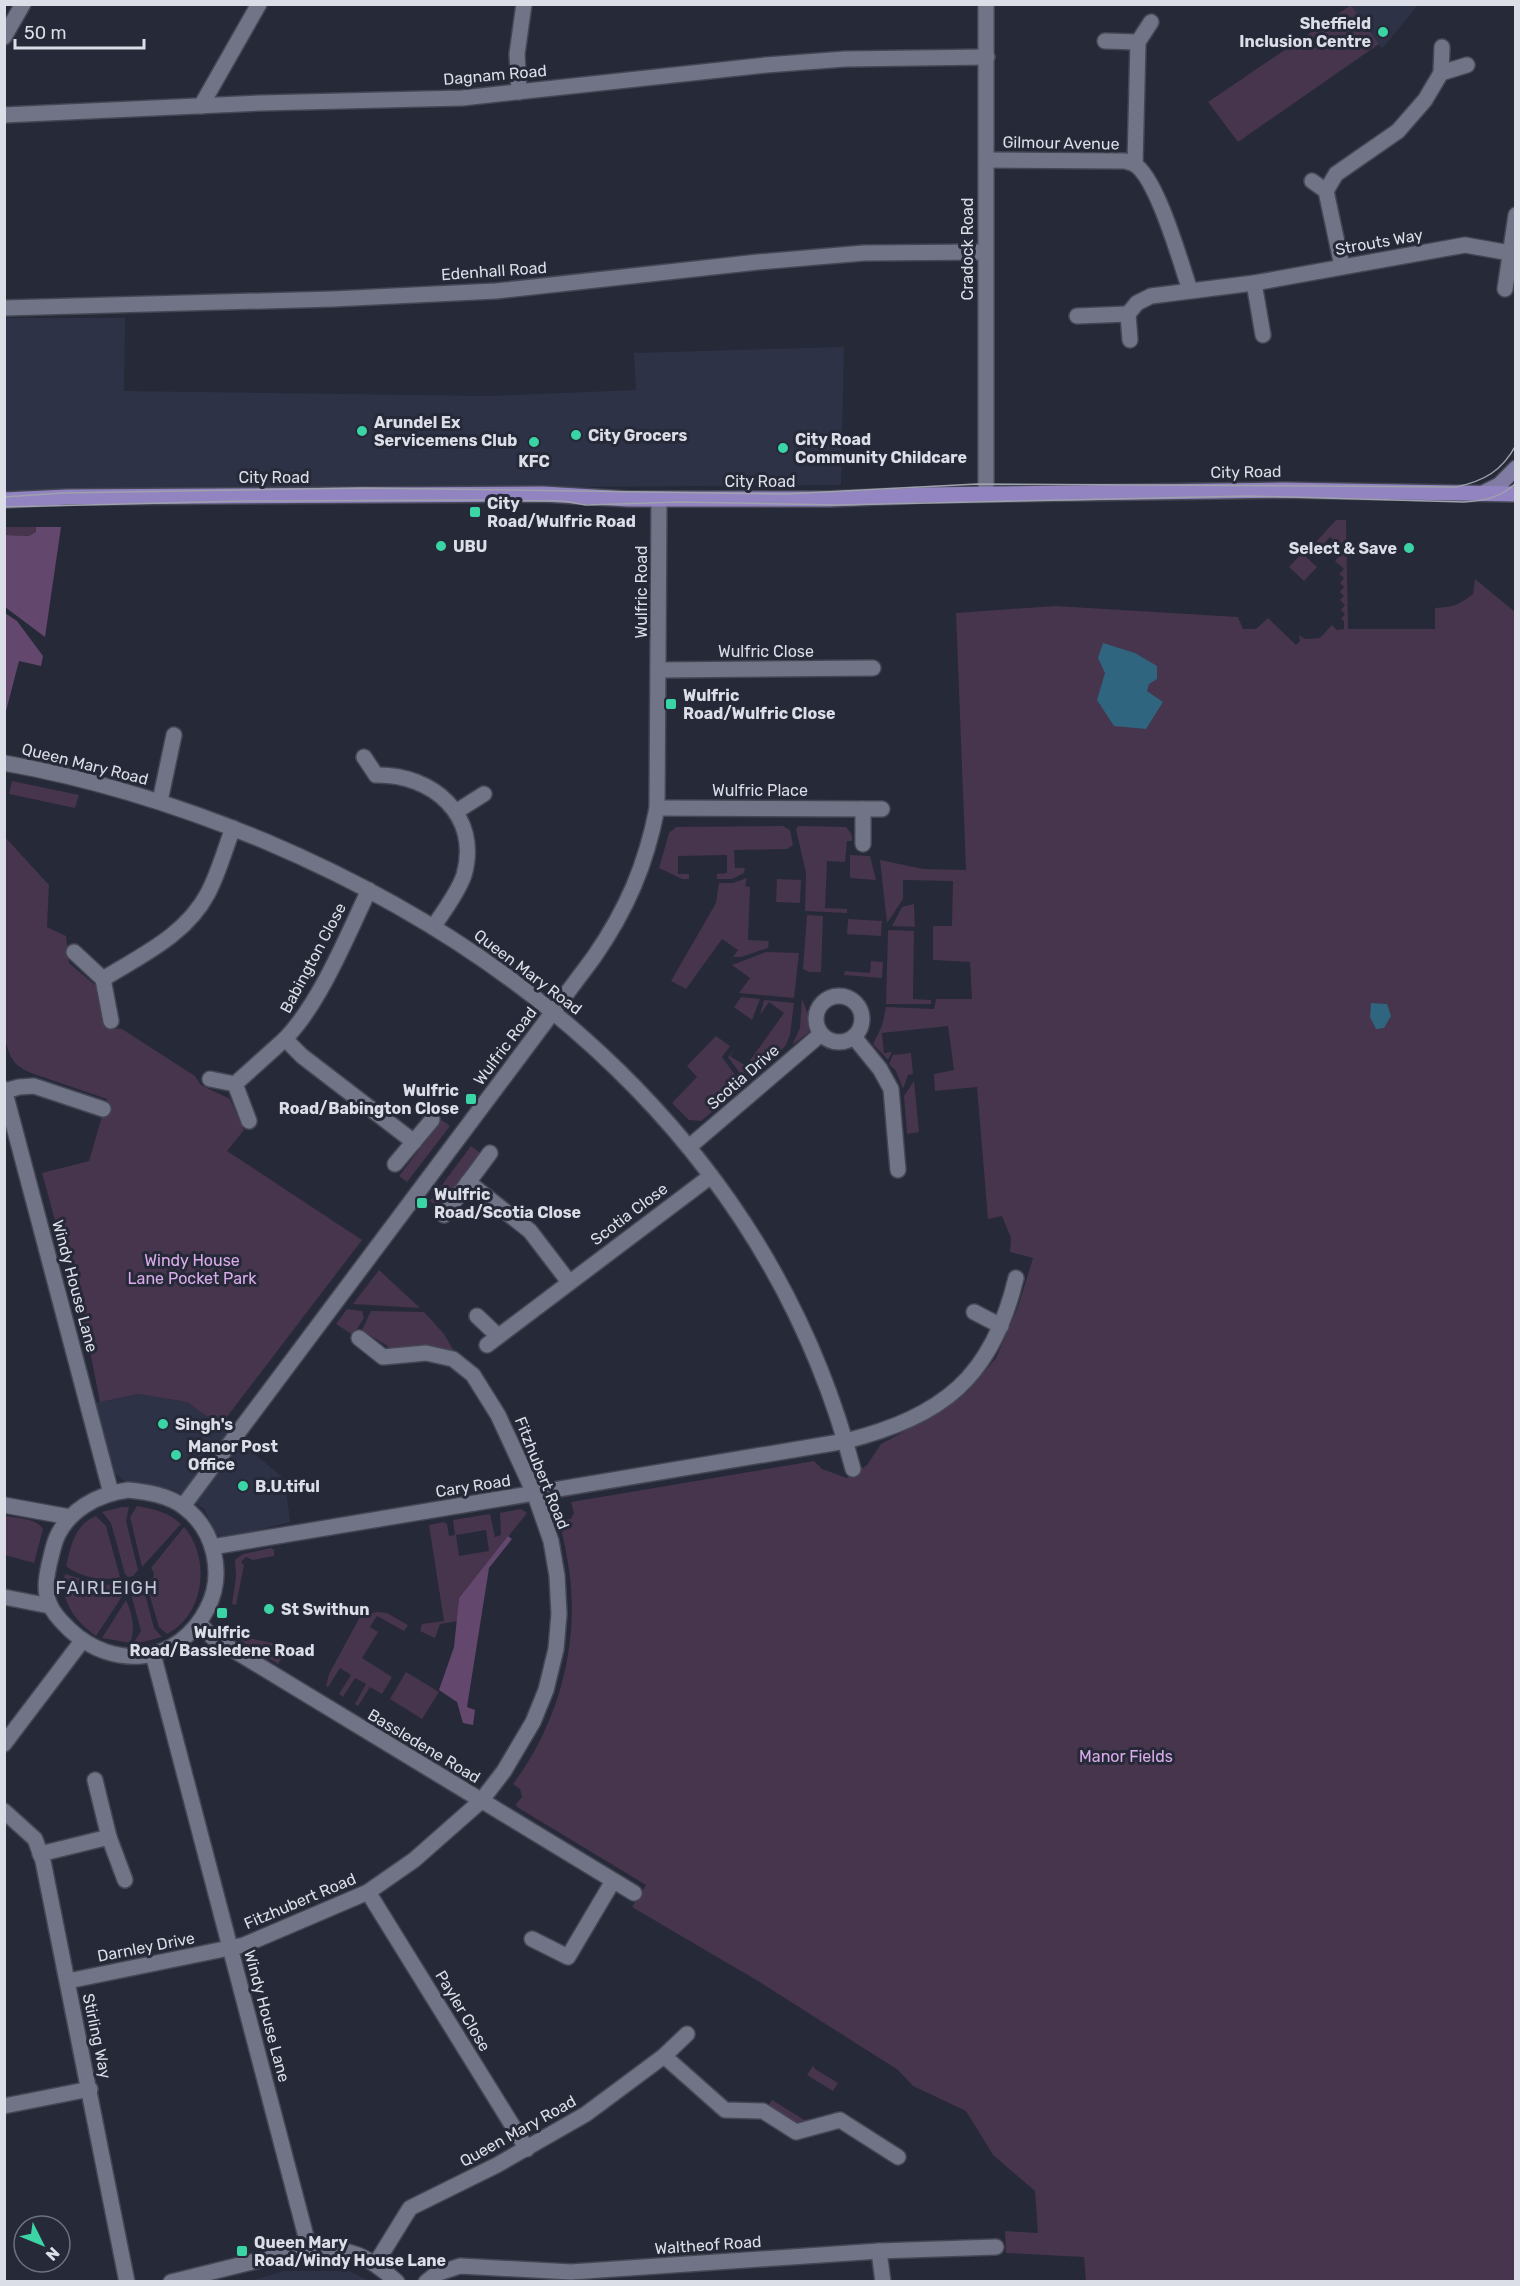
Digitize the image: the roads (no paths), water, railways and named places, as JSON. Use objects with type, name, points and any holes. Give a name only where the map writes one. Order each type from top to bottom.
[{"type":"main road","name":"City Road","points":[[4,500],[67,497],[543,494],[628,499],[830,499],[986,494],[1284,490],[1515,494]]},
{"type":"street","points":[[4,37],[23,4]]},
{"type":"street","points":[[201,106],[259,4]]},
{"type":"street","points":[[519,92],[517,54],[524,4]]},
{"type":"street","name":"Cradock Road","points":[[986,4],[986,494]]},
{"type":"street","points":[[1105,41],[1138,42],[1151,22]]},
{"type":"street","name":"Gilmour Avenue","points":[[1135,164],[1138,42]]},
{"type":"street","points":[[1326,191],[1336,174],[1398,131],[1425,100],[1441,73],[1442,46]]},
{"type":"street","name":"Dagnam Road","points":[[4,115],[462,98],[766,65],[845,59],[987,57]]},
{"type":"street","points":[[1441,73],[1467,65]]},
{"type":"street","name":"Gilmour Avenue","points":[[986,160],[1125,161],[1135,164],[1146,177],[1171,230],[1190,290]]},
{"type":"street","points":[[1312,181],[1326,191],[1342,266]]},
{"type":"street","points":[[1505,289],[1515,215]]},
{"type":"street","name":"Strouts Way","points":[[1128,314],[1137,303],[1151,296],[1254,283],[1465,245],[1510,253]]},
{"type":"street","name":"Edenhall Road","points":[[4,308],[333,299],[496,291],[794,259],[864,254],[985,252]]},
{"type":"street","points":[[1254,283],[1263,335]]},
{"type":"street","points":[[1077,316],[1128,314],[1130,340]]},
{"type":"street","points":[[1483,493],[1499,485],[1515,468]]},
{"type":"street","name":"Wulfric Road","points":[[183,1506],[554,1011],[617,923],[646,857],[657,807],[659,499]]},
{"type":"street","name":"Wulfric Close","points":[[658,670],[873,668]]},
{"type":"street","points":[[160,801],[174,735]]},
{"type":"street","points":[[364,757],[376,776],[389,775],[418,782],[438,793],[457,811],[463,825],[467,854],[464,876],[433,927]]},
{"type":"street","name":"Queen Mary Road","points":[[4,763],[62,775],[160,801],[312,861],[369,890],[433,927],[554,1011],[615,1065],[651,1102],[711,1176],[765,1254],[816,1356],[846,1441],[853,1469]]},
{"type":"street","points":[[457,811],[484,794]]},
{"type":"street","name":"Wulfric Place","points":[[657,807],[882,809]]},
{"type":"street","points":[[863,808],[863,844]]},
{"type":"street","points":[[103,980],[165,941],[193,916],[208,894],[233,828]]},
{"type":"street","name":"Babington Close","points":[[235,1084],[297,1027],[315,999],[369,890]]},
{"type":"street","points":[[74,952],[103,980],[111,1021]]},
{"type":"street","points":[[841,996],[854,1000],[861,1012],[861,1025],[854,1037],[837,1042],[828,1040],[821,1034],[816,1021],[818,1008],[828,998],[841,996]]},
{"type":"street","name":"Scotia Drive","points":[[689,1147],[821,1034]]},
{"type":"street","points":[[854,1037],[880,1069],[891,1089],[898,1170]]},
{"type":"street","name":"Babington Close","points":[[285,1039],[302,1056],[414,1143]]},
{"type":"street","points":[[210,1079],[235,1084],[249,1121]]},
{"type":"street","points":[[5,1090],[34,1086],[103,1109]]},
{"type":"street","name":"Windy House Lane","points":[[5,1090],[111,1493]]},
{"type":"street","points":[[395,1164],[432,1120]]},
{"type":"street","points":[[444,1215],[490,1152]]},
{"type":"street","name":"Scotia Close","points":[[477,1317],[493,1341],[711,1176]]},
{"type":"street","points":[[468,1182],[530,1230],[569,1282]]},
{"type":"street","name":"Cary Road","points":[[212,1548],[846,1441],[895,1427],[922,1414],[955,1392],[977,1370],[1001,1326],[1010,1304],[1016,1278]]},
{"type":"street","points":[[974,1312],[1001,1326]]},
{"type":"street","name":"Fitzhubert Road","points":[[231,1948],[244,1945],[368,1892],[414,1860],[481,1802],[504,1771],[533,1722],[546,1690],[556,1649],[559,1614],[557,1576],[551,1542],[535,1495],[498,1414],[473,1375],[453,1359],[426,1353],[383,1357],[359,1338]]},
{"type":"street","points":[[128,1490],[144,1491],[183,1506],[199,1522],[212,1548],[216,1574],[212,1600],[200,1623],[176,1644],[153,1654],[126,1657],[109,1654],[82,1641],[61,1622],[50,1606],[46,1582],[56,1540],[70,1517],[88,1503],[111,1493],[128,1490]]},
{"type":"street","points":[[4,1505],[70,1517]]},
{"type":"street","points":[[4,1597],[50,1606]]},
{"type":"street","name":"Bassledene Road","points":[[200,1623],[212,1637],[634,1893]]},
{"type":"street","points":[[4,1744],[82,1641]]},
{"type":"street","name":"Windy House Lane","points":[[153,1654],[309,2248]]},
{"type":"street","points":[[95,1780],[109,1837],[125,1880]]},
{"type":"street","name":"Stirling Way","points":[[4,1811],[35,1839],[40,1854],[68,1981],[128,2282]]},
{"type":"street","points":[[40,1854],[109,1837]]},
{"type":"street","points":[[532,1939],[568,1957],[613,1881]]},
{"type":"street","name":"Payler Close","points":[[368,1892],[527,2149]]},
{"type":"street","name":"Darnley Drive","points":[[68,1981],[231,1948]]},
{"type":"street","name":"Queen Mary Road","points":[[376,2263],[410,2208],[527,2149],[586,2114],[664,2056],[687,2034]]},
{"type":"street","points":[[664,2056],[725,2110],[764,2111],[796,2132],[840,2120],[898,2157]]},
{"type":"street","points":[[4,2106],[90,2089]]},
{"type":"street","name":"Waltheof Road","points":[[426,2282],[436,2274],[460,2266],[571,2272],[879,2251],[996,2247]]},
{"type":"street","points":[[171,2282],[309,2248],[345,2250],[376,2263],[397,2282]]},
{"type":"street","points":[[879,2251],[883,2282]]},
{"type":"tram line","points":[[4,497],[63,493],[364,488],[786,494],[977,484],[1456,487],[1475,482],[1491,474],[1505,462],[1516,445]]},
{"type":"tram line","points":[[4,507],[244,501],[474,500],[563,501],[586,505],[679,502],[838,505],[1249,496],[1464,502],[1492,497],[1505,492],[1516,483]]},
{"type":"place","name":"Sheffield Inclusion Centre","points":[[1383,32]]},
{"type":"place","name":"Arundel Ex Servicemens Club","points":[[362,431]]},
{"type":"place","name":"City Grocers","points":[[576,435]]},
{"type":"place","name":"KFC","points":[[534,442]]},
{"type":"place","name":"City Road Community Childcare","points":[[783,448]]},
{"type":"place","name":"City Road/Wulfric Road","points":[[475,512]]},
{"type":"place","name":"UBU","points":[[441,546]]},
{"type":"place","name":"Select & Save","points":[[1409,548]]},
{"type":"place","name":"Wulfric Road/Wulfric Close","points":[[671,704]]},
{"type":"place","name":"Wulfric Road/Babington Close","points":[[471,1099]]},
{"type":"place","name":"Wulfric Road/Scotia Close","points":[[422,1203]]},
{"type":"place","name":"Singh's","points":[[163,1424]]},
{"type":"place","name":"Manor Post Office","points":[[176,1455]]},
{"type":"place","name":"B.U.tiful","points":[[243,1486]]},
{"type":"place","name":"St Swithun","points":[[269,1609]]},
{"type":"place","name":"Wulfric Road/Bassledene Road","points":[[222,1613]]},
{"type":"place","name":"Queen Mary Road/Windy House Lane","points":[[242,2251]]},
{"type":"district","name":"FAIRLEIGH","points":[[107,1588]]},
{"type":"park label","name":"Windy House Lane Pocket Park","points":[[192,1269]]},
{"type":"park label","name":"Manor Fields","points":[[1126,1756]]}]
